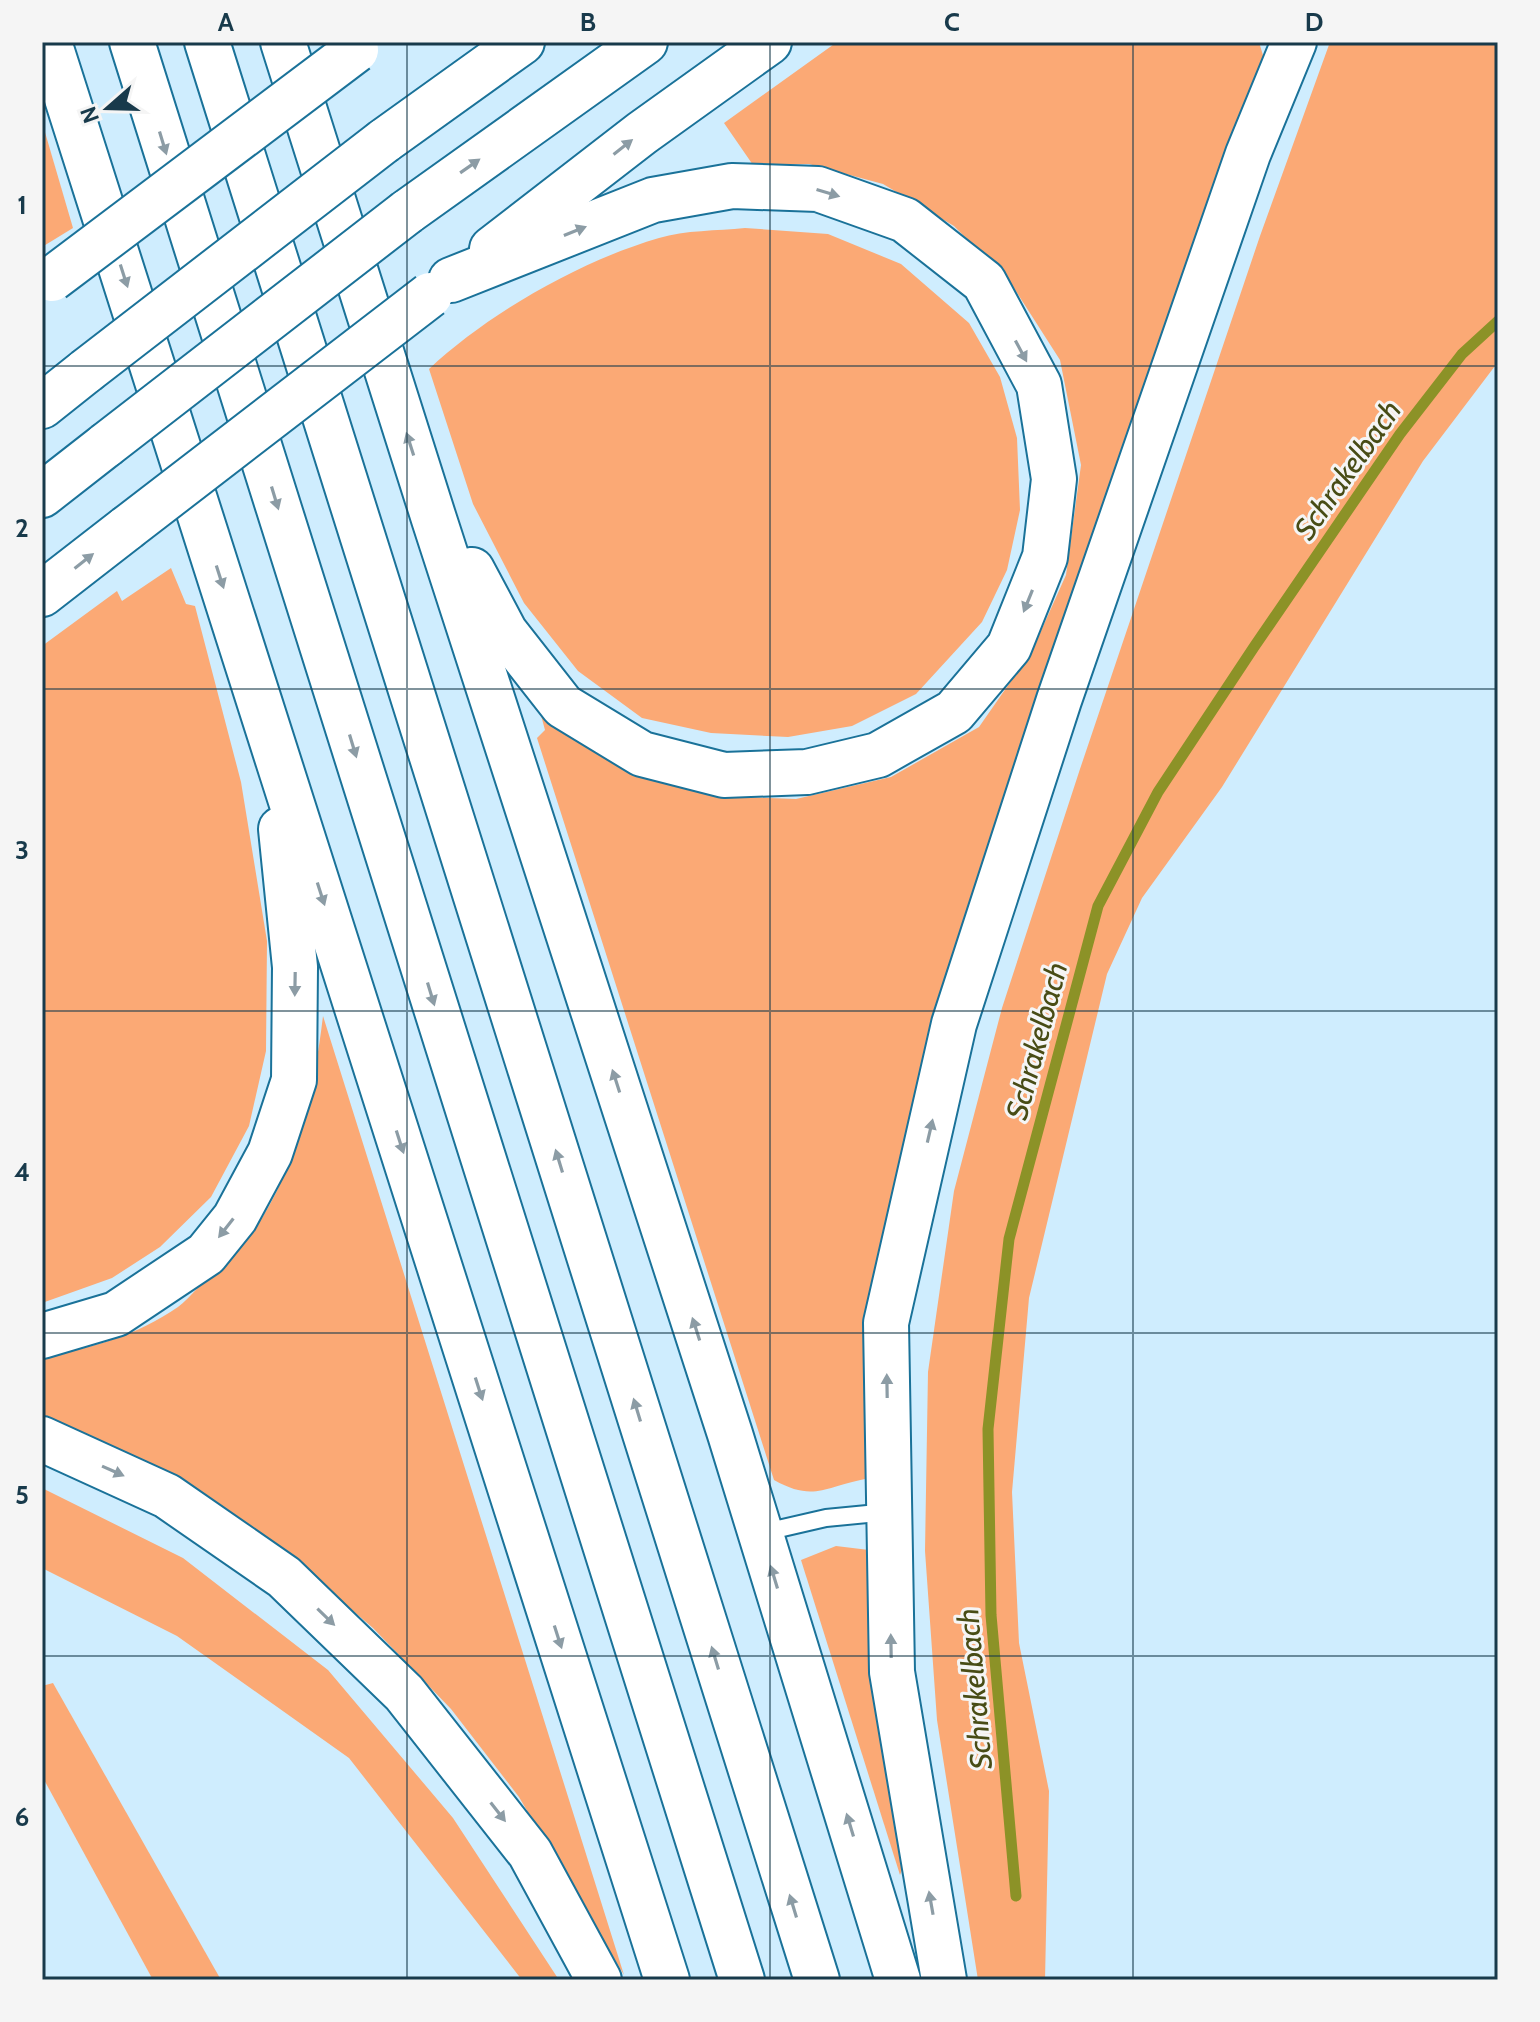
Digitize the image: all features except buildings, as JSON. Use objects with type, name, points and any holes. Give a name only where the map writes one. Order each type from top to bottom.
[{"type":"highway","points":[[49,42],[667,1980]]},
{"type":"highway","points":[[132,42],[742,1980]]},
{"type":"highway","points":[[207,42],[817,1980]]},
{"type":"highway","points":[[283,42],[760,1533],[898,1980]]},
{"type":"highway","points":[[42,406],[384,141],[522,42]]},
{"type":"highway","points":[[42,495],[407,212],[645,42]]},
{"type":"highway","points":[[42,594],[642,133],[769,42]]},
{"type":"highway","points":[[45,283],[362,46]]},
{"type":"highway","points":[[944,1980],[892,1672],[886,1323],[954,1024],[1059,700],[1285,50]]},
{"type":"highway","points":[[434,519],[468,563],[505,632],[563,706],[642,754],[724,775],[807,772],[878,755],[954,712],[1009,647],[1045,557],[1054,479],[1039,385],[984,282],[905,220],[818,189],[732,186],[653,200],[441,288]]},
{"type":"highway","points":[[42,1336],[116,1314],[206,1254],[235,1218],[270,1153],[294,1080],[295,967],[272,739]]},
{"type":"highway","points":[[42,1439],[167,1496],[284,1577],[404,1693],[530,1853],[599,1980]]},
{"type":"lane","points":[[760,1533],[826,1518],[889,1512]]},
{"type":"shaded area","points":[[837,42],[1259,42],[1265,62],[1110,489],[871,1399],[865,1479],[809,1491],[787,1487],[774,1480],[537,738],[545,730],[539,708],[595,752],[640,775],[713,796],[796,799],[891,777],[979,727],[1032,651],[1066,575],[1081,465],[1060,360],[1012,285],[954,226],[883,184],[809,164],[753,165],[724,123]]},
{"type":"shaded area","points":[[1330,42],[1498,42],[1498,362],[1423,461],[1222,787],[1142,898],[1107,974],[1029,1298],[1012,1492],[1019,1643],[1049,1791],[1045,1980],[978,1980],[937,1720],[925,1551],[928,1372],[954,1191],[1002,1008],[1080,769],[1260,236]]},
{"type":"shaded area","points":[[42,122],[73,228],[42,247]]},
{"type":"shaded area","points":[[745,228],[828,234],[901,264],[969,323],[1000,377],[1017,438],[1020,510],[1007,570],[982,622],[916,694],[852,726],[788,737],[711,733],[642,718],[578,671],[524,603],[473,504],[429,369],[507,309],[598,260],[669,235]]},
{"type":"shaded area","points":[[171,568],[186,604],[195,606],[241,782],[267,941],[266,1051],[249,1126],[211,1197],[160,1247],[112,1278],[42,1303],[42,646],[117,591],[122,601]]},
{"type":"shaded area","points":[[323,1016],[624,1975],[519,1797],[451,1709],[373,1628],[275,1544],[164,1472],[42,1416],[42,1357],[113,1340],[163,1317],[188,1298],[255,1229],[282,1179],[302,1127],[315,1072]]},
{"type":"shaded area","points":[[42,1488],[183,1558],[328,1670],[453,1818],[559,1980],[522,1980],[349,1758],[177,1636],[42,1568]]},
{"type":"shaded area","points":[[836,1546],[869,1550],[904,1864],[900,1875],[801,1560]]},
{"type":"shaded area","points":[[53,1683],[221,1980],[153,1980],[42,1776],[42,1686]]},
{"type":"waterway","name":"Schrakelbach","points":[[1016,1896],[991,1615],[988,1429],[1009,1239],[1098,906],[1158,792],[1254,647],[1400,434],[1462,354],[1498,321]]}]
